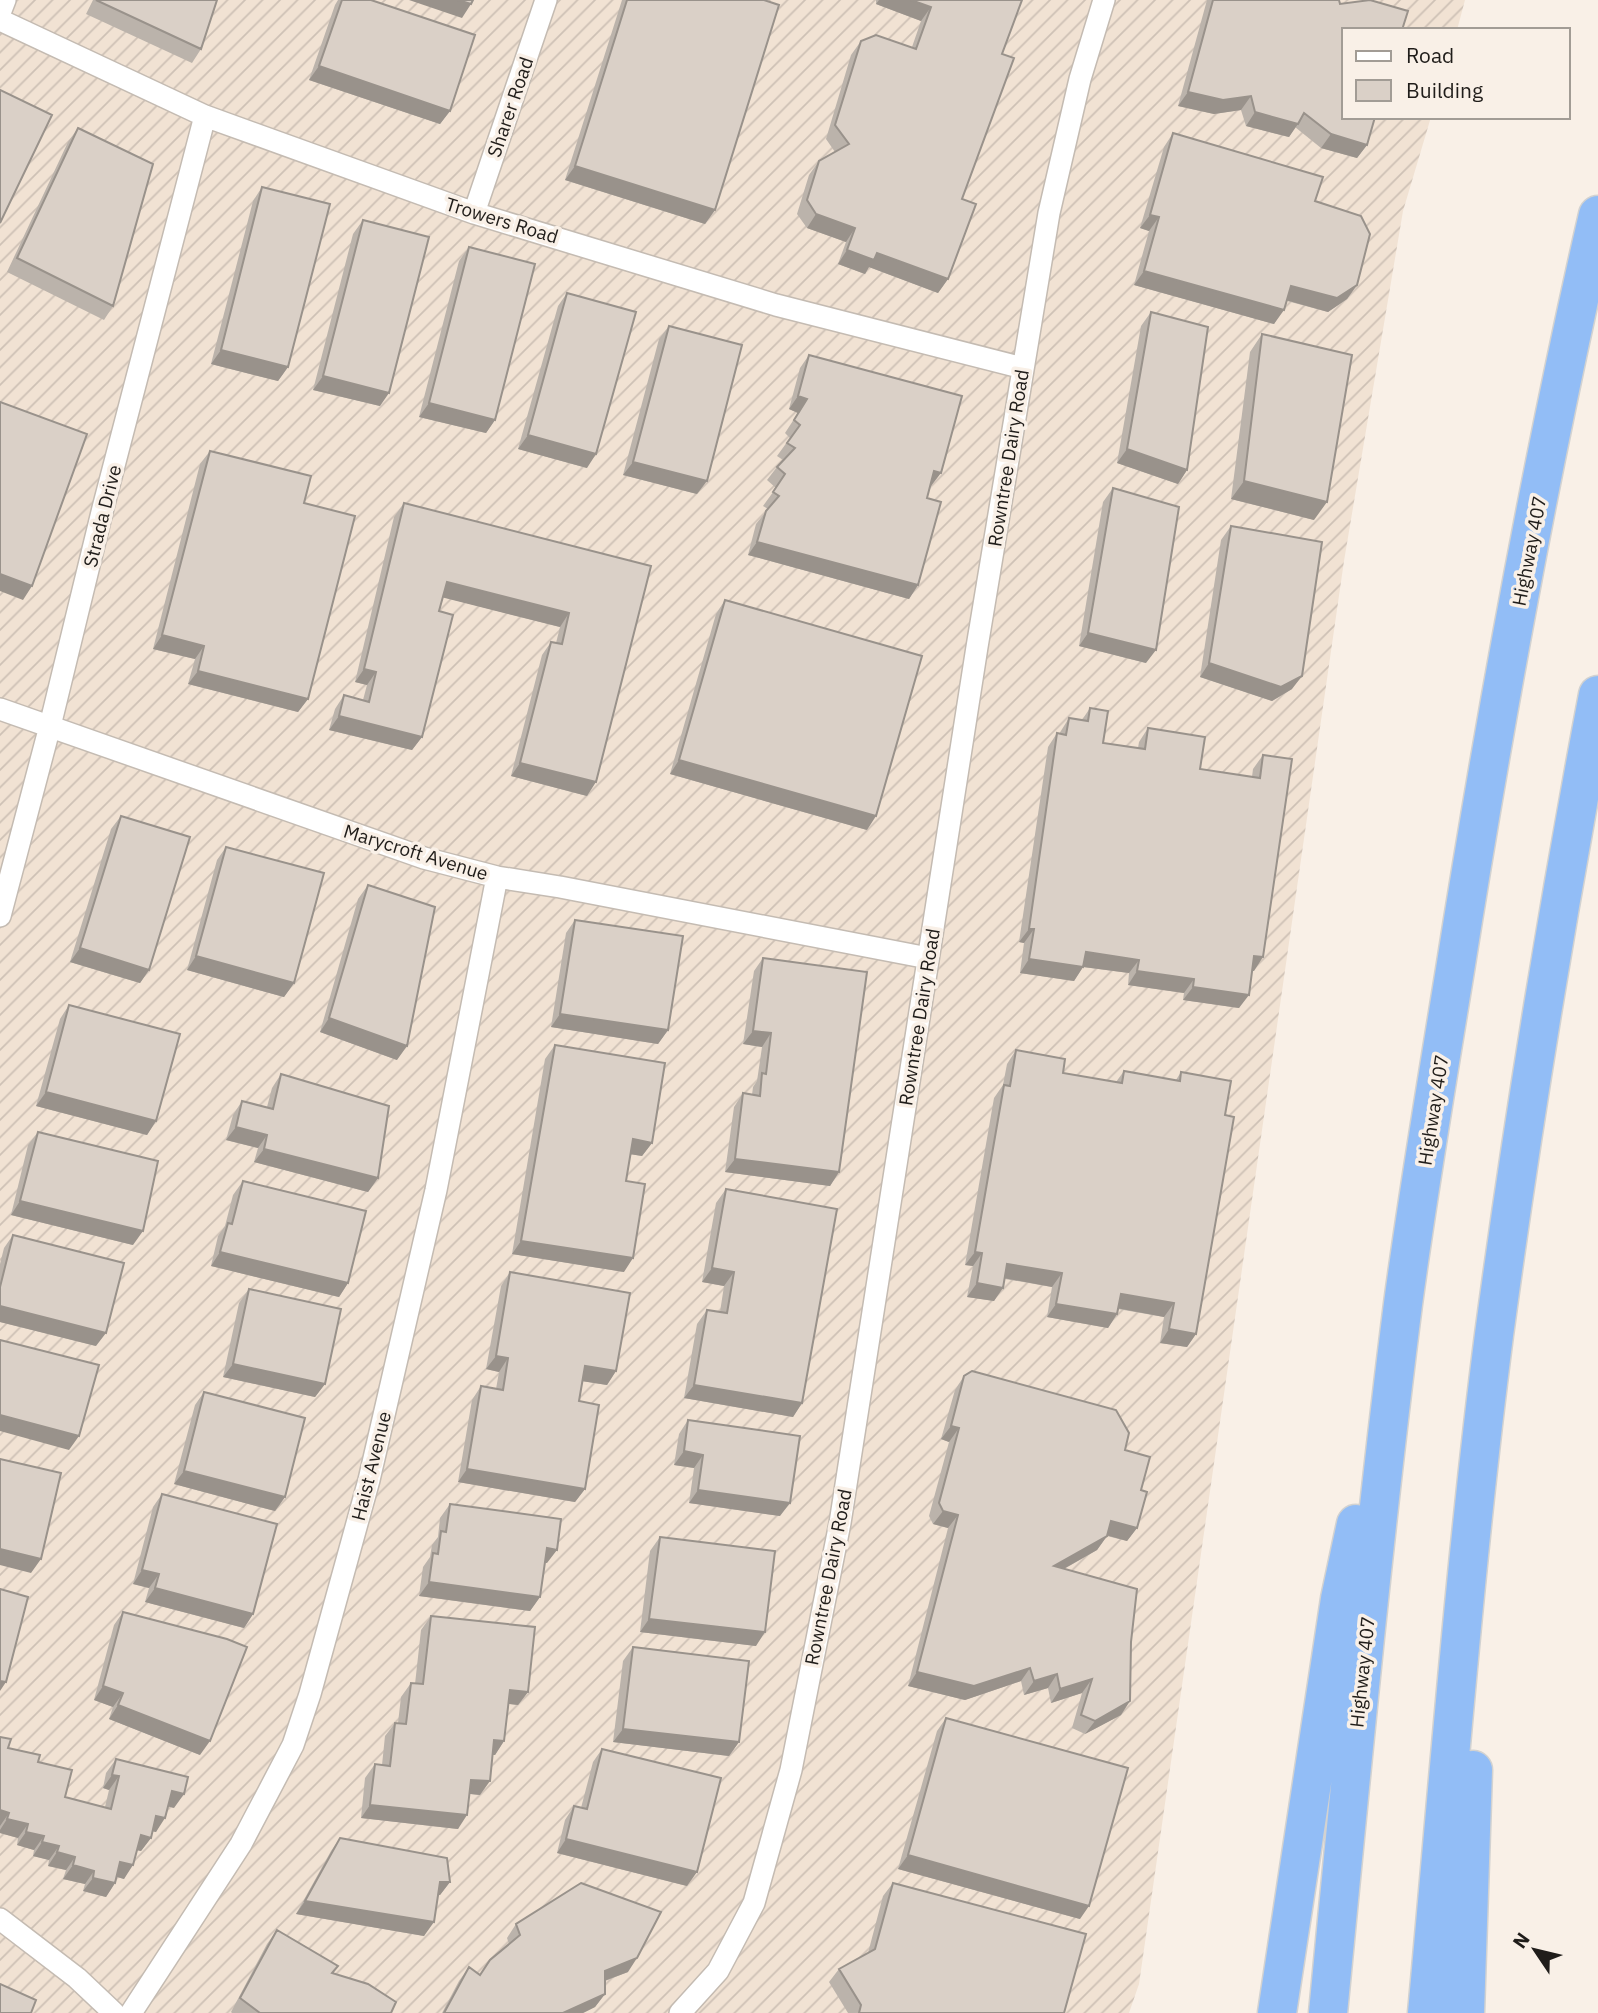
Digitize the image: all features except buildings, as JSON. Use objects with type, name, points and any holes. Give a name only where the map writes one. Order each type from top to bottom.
[{"type":"highway","name":"Highway 407","points":[[1328,2013],[1359,1688],[1404,1303],[1449,1006],[1498,712],[1543,476],[1598,215]]},
{"type":"highway","points":[[1427,2013],[1474,1504],[1518,1162],[1546,985],[1598,695]]},
{"type":"highway","points":[[1277,2013],[1340,1599],[1404,1303]]},
{"type":"highway","points":[[1465,2013],[1473,1776],[1474,1504]]},
{"type":"street","points":[[0,13],[5,0]]},
{"type":"street","name":"Sharer Road","points":[[474,213],[546,0]]},
{"type":"street","name":"Rowntree Dairy Road","points":[[680,2013],[718,1971],[754,1903],[791,1770],[840,1523],[928,958],[1049,213],[1080,79],[1104,0]]},
{"type":"street","name":"Trowers Road","points":[[0,20],[205,116],[474,213],[776,305],[1023,368]]},
{"type":"street","name":"Strada Drive","points":[[0,916],[205,116]]},
{"type":"street","name":"Marycroft Avenue","points":[[0,709],[424,858],[497,877],[928,958]]},
{"type":"street","name":"Haist Avenue","points":[[131,2013],[241,1844],[293,1745],[310,1694],[369,1480],[436,1190],[497,877]]},
{"type":"street","points":[[0,1919],[77,1978],[114,2013]]},
{"type":"shaded area","points":[[0,0],[1465,0],[1458,28],[1342,28],[1342,119],[1430,119],[1403,211],[1344,561],[1139,1984],[1129,2013],[0,2013]]}]
